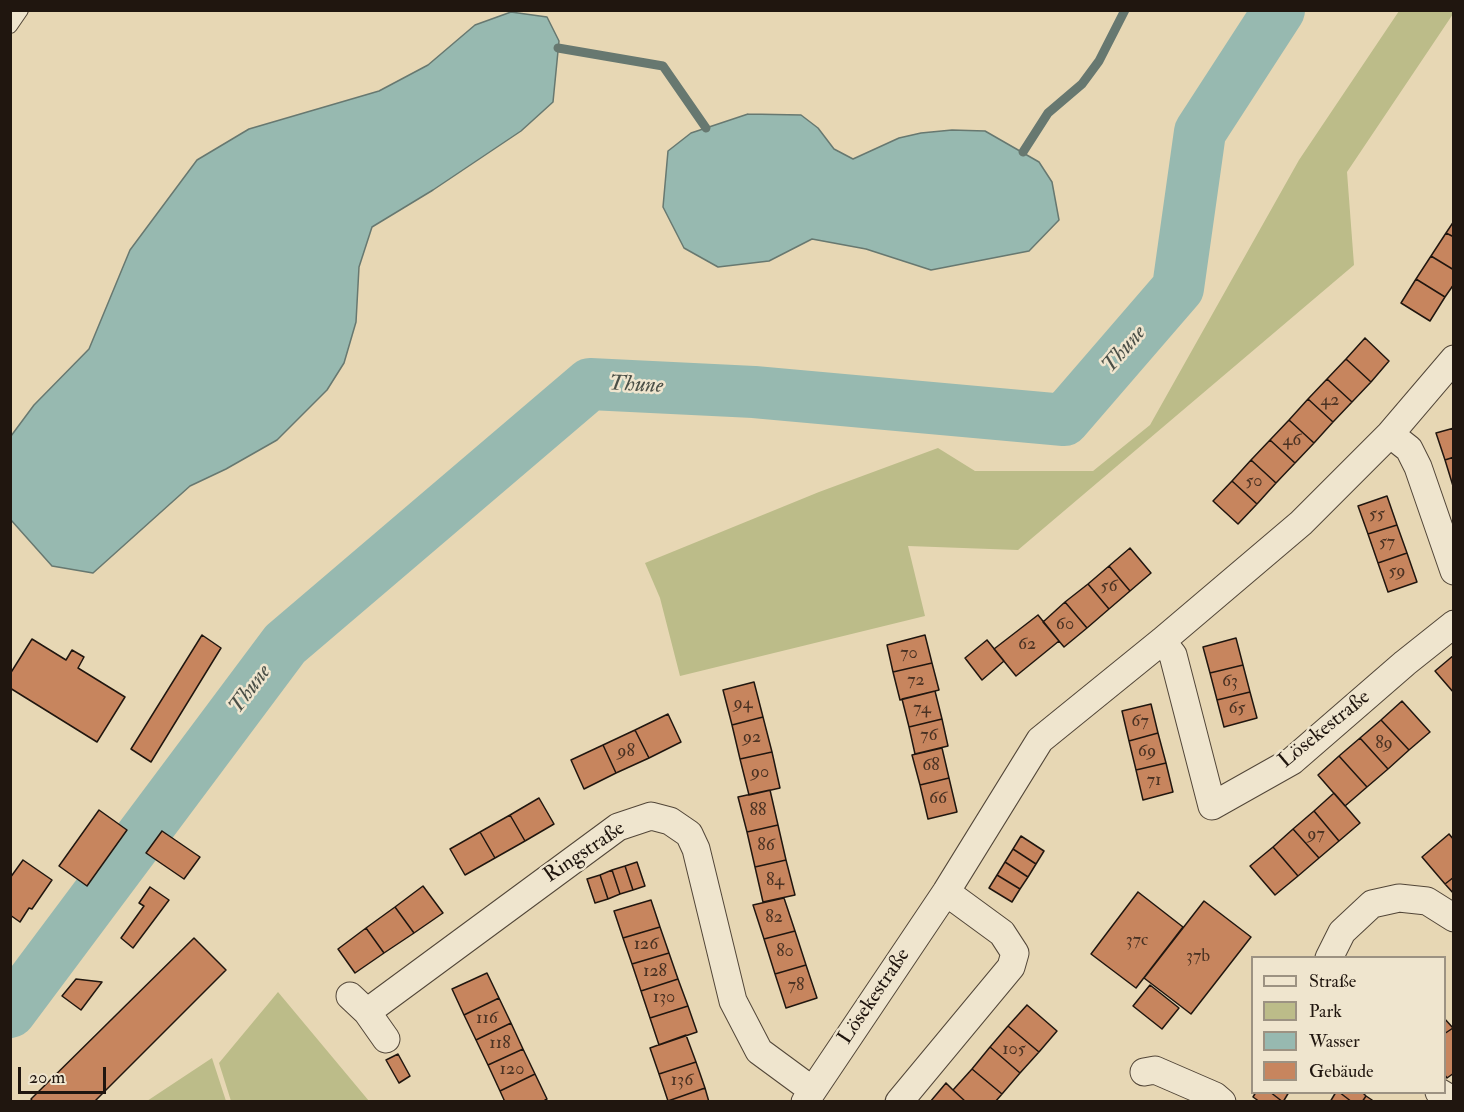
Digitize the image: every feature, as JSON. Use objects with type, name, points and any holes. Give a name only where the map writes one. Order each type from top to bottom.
[{"type":"street","name":"Lösekestraße","points":[[809,1096],[946,892],[1040,740],[1162,641],[1301,523],[1390,434],[1454,359]]},
{"type":"street","points":[[1390,434],[1409,449],[1418,467],[1454,571]]},
{"type":"street","name":"Lösekestraße","points":[[1162,641],[1173,655],[1212,806],[1292,761],[1405,663],[1454,624]]},
{"type":"street","name":"Ringstraße","points":[[386,1039],[358,1004],[618,827],[651,816],[670,821],[689,834],[696,849],[733,1001],[759,1051],[809,1096]]},
{"type":"street","points":[[899,1101],[1011,967],[1015,953],[1002,933],[946,892]]},
{"type":"street","points":[[1330,956],[1342,932],[1372,904],[1399,898],[1427,901],[1454,918]]},
{"type":"street","points":[[1144,1071],[1155,1070],[1222,1101]]},
{"type":"lane","points":[[10,26],[21,10]]},
{"type":"green space","points":[[1399,11],[1453,11],[1453,14],[1347,172],[1354,265],[1018,550],[908,546],[925,616],[680,676],[660,598],[645,563],[819,492],[938,448],[975,471],[1093,471],[1150,425],[1299,160]]},
{"type":"green space","points":[[278,992],[369,1101],[231,1101],[219,1063]]},
{"type":"green space","points":[[212,1058],[226,1101],[147,1101]]},
{"type":"water","points":[[511,12],[547,17],[559,41],[553,102],[521,131],[433,190],[372,227],[359,267],[356,322],[344,363],[327,390],[277,440],[190,486],[93,573],[52,566],[11,520],[11,436],[34,405],[89,349],[130,250],[197,160],[249,129],[379,91],[428,65],[475,25]]},
{"type":"water","points":[[748,114],[801,115],[818,128],[834,149],[853,159],[899,138],[921,133],[952,130],[985,131],[1039,162],[1052,182],[1059,220],[1029,251],[931,270],[866,249],[812,239],[769,261],[718,267],[684,248],[663,207],[668,151],[691,133]]},
{"type":"building","points":[[1454,221],[1454,237],[1446,233]]},
{"type":"building","points":[[1446,233],[1454,237],[1454,270],[1431,256]]},
{"type":"building","points":[[1431,256],[1454,270],[1454,284],[1445,297],[1416,279]]},
{"type":"building","points":[[1416,279],[1445,297],[1430,321],[1401,303]]},
{"type":"building","points":[[1365,338],[1389,361],[1371,382],[1346,359]]},
{"type":"building","points":[[1346,359],[1371,382],[1352,402],[1327,379]]},
{"type":"building","points":[[1327,379],[1352,402],[1333,422],[1308,399]]},
{"type":"building","points":[[1308,399],[1333,422],[1314,443],[1289,420]]},
{"type":"building","points":[[1289,420],[1314,443],[1295,463],[1270,440]]},
{"type":"building","points":[[1454,428],[1454,457],[1445,460],[1436,433]]},
{"type":"building","points":[[1270,440],[1295,463],[1276,483],[1251,460]]},
{"type":"building","points":[[1454,457],[1454,486],[1453,486],[1445,460]]},
{"type":"building","points":[[1251,460],[1276,483],[1257,504],[1232,481]]},
{"type":"building","points":[[1232,481],[1257,504],[1238,524],[1213,501]]},
{"type":"building","points":[[1387,496],[1397,525],[1368,534],[1358,506]]},
{"type":"building","points":[[1397,525],[1407,553],[1378,563],[1368,534]]},
{"type":"building","points":[[1130,548],[1151,573],[1130,591],[1109,566]]},
{"type":"building","points":[[1407,553],[1417,582],[1388,592],[1378,563]]},
{"type":"building","points":[[1109,566],[1130,591],[1109,609],[1088,584]]},
{"type":"building","points":[[1088,584],[1109,609],[1087,628],[1065,602]]},
{"type":"building","points":[[1065,602],[1087,628],[1064,647],[1043,622]]},
{"type":"building","points":[[1038,615],[1059,641],[1016,676],[994,649]]},
{"type":"building","points":[[202,635],[221,648],[151,762],[131,749]]},
{"type":"building","points":[[925,635],[932,663],[893,672],[887,645]]},
{"type":"building","points":[[1236,638],[1243,665],[1210,673],[1203,647]]},
{"type":"building","points":[[32,639],[66,660],[72,650],[84,657],[78,668],[125,697],[97,742],[10,688],[10,674]]},
{"type":"building","points":[[987,640],[1004,661],[982,680],[965,658]]},
{"type":"building","points":[[1454,655],[1454,693],[1435,671]]},
{"type":"building","points":[[932,663],[939,690],[900,700],[893,672]]},
{"type":"building","points":[[1243,665],[1250,692],[1217,700],[1210,673]]},
{"type":"building","points":[[754,682],[763,717],[732,725],[723,690]]},
{"type":"building","points":[[935,691],[942,719],[909,727],[902,699]]},
{"type":"building","points":[[1250,692],[1257,718],[1224,727],[1217,700]]},
{"type":"building","points":[[1402,701],[1430,732],[1409,750],[1381,720]]},
{"type":"building","points":[[1151,704],[1158,733],[1129,741],[1122,711]]},
{"type":"building","points":[[668,714],[681,742],[649,758],[635,730]]},
{"type":"building","points":[[763,717],[772,752],[740,759],[732,725]]},
{"type":"building","points":[[942,719],[948,746],[915,754],[909,727]]},
{"type":"building","points":[[1381,720],[1409,750],[1388,769],[1360,738]]},
{"type":"building","points":[[635,730],[649,758],[616,773],[603,745]]},
{"type":"building","points":[[1158,733],[1166,763],[1136,770],[1129,741]]},
{"type":"building","points":[[1360,738],[1388,769],[1367,787],[1339,756]]},
{"type":"building","points":[[603,745],[616,773],[584,789],[571,760]]},
{"type":"building","points":[[942,748],[949,778],[920,785],[912,755]]},
{"type":"building","points":[[772,752],[780,788],[749,795],[740,759]]},
{"type":"building","points":[[1339,756],[1367,787],[1345,806],[1318,775]]},
{"type":"building","points":[[1166,763],[1173,792],[1143,800],[1136,770]]},
{"type":"building","points":[[949,778],[957,812],[928,819],[920,785]]},
{"type":"building","points":[[770,790],[778,825],[747,832],[738,797]]},
{"type":"building","points":[[1334,793],[1360,823],[1339,841],[1314,811]]},
{"type":"building","points":[[539,798],[554,824],[525,841],[510,815]]},
{"type":"building","points":[[99,810],[127,830],[87,886],[59,866]]},
{"type":"building","points":[[1314,811],[1339,841],[1319,858],[1293,829]]},
{"type":"building","points":[[510,815],[525,841],[495,858],[480,832]]},
{"type":"building","points":[[778,825],[786,860],[755,867],[747,832]]},
{"type":"building","points":[[1293,829],[1319,858],[1298,876],[1273,847]]},
{"type":"building","points":[[162,831],[200,857],[184,879],[146,853]]},
{"type":"building","points":[[480,832],[495,858],[465,875],[450,849]]},
{"type":"building","points":[[1449,834],[1454,840],[1454,877],[1445,884],[1422,857]]},
{"type":"building","points":[[1021,836],[1044,851],[1036,864],[1013,849]]},
{"type":"building","points":[[1273,847],[1298,876],[1275,895],[1250,866]]},
{"type":"building","points":[[1013,849],[1036,864],[1028,877],[1005,862]]},
{"type":"building","points":[[23,860],[52,880],[20,922],[10,915],[10,878]]},
{"type":"building","points":[[786,860],[795,895],[763,902],[755,867]]},
{"type":"building","points":[[637,862],[645,886],[633,890],[625,866]]},
{"type":"building","points":[[1005,862],[1028,877],[1020,889],[997,875]]},
{"type":"building","points":[[625,866],[633,890],[620,894],[612,870]]},
{"type":"building","points":[[612,870],[620,894],[608,899],[600,875]]},
{"type":"building","points":[[600,875],[608,899],[595,903],[587,879]]},
{"type":"building","points":[[997,875],[1020,889],[1012,902],[989,888]]},
{"type":"building","points":[[1454,877],[1454,894],[1445,884]]},
{"type":"building","points":[[423,886],[443,913],[414,933],[395,907]]},
{"type":"building","points":[[150,887],[169,900],[133,948],[121,938],[144,906],[139,903]]},
{"type":"building","points":[[1138,892],[1183,927],[1136,988],[1091,954]]},
{"type":"building","points":[[784,898],[795,931],[764,939],[753,905]]},
{"type":"building","points":[[651,900],[660,927],[623,938],[614,911]]},
{"type":"building","points":[[1204,901],[1251,937],[1191,1014],[1144,978]]},
{"type":"building","points":[[395,907],[414,933],[384,953],[366,928]]},
{"type":"building","points":[[660,927],[669,953],[632,964],[623,938]]},
{"type":"building","points":[[366,928],[384,953],[355,973],[338,949]]},
{"type":"building","points":[[795,931],[806,965],[775,974],[764,939]]},
{"type":"building","points":[[194,938],[226,970],[94,1102],[33,1102],[31,1099]]},
{"type":"building","points":[[669,953],[678,979],[641,991],[632,964]]},
{"type":"building","points":[[806,965],[817,998],[786,1008],[775,974]]},
{"type":"building","points":[[487,973],[499,998],[464,1015],[452,989]]},
{"type":"building","points":[[76,979],[102,982],[81,1010],[62,996]]},
{"type":"building","points":[[678,979],[688,1006],[650,1018],[641,991]]},
{"type":"building","points":[[1150,985],[1179,1008],[1162,1029],[1133,1006]]},
{"type":"building","points":[[499,998],[511,1023],[476,1040],[464,1015]]},
{"type":"building","points":[[1027,1005],[1057,1031],[1039,1052],[1008,1026]]},
{"type":"building","points":[[688,1006],[697,1032],[659,1045],[650,1018]]},
{"type":"building","points":[[1446,1020],[1453,1028],[1446,1033]]},
{"type":"building","points":[[511,1023],[523,1049],[488,1065],[476,1040]]},
{"type":"building","points":[[1008,1026],[1039,1052],[1020,1073],[990,1047]]},
{"type":"building","points":[[1453,1028],[1454,1073],[1447,1078],[1446,1077],[1446,1033]]},
{"type":"building","points":[[686,1035],[696,1062],[659,1074],[650,1048]]},
{"type":"building","points":[[990,1047],[1020,1073],[1002,1094],[972,1069]]},
{"type":"building","points":[[523,1049],[535,1074],[500,1091],[488,1065]]},
{"type":"building","points":[[398,1054],[410,1076],[399,1083],[386,1060]]},
{"type":"building","points":[[696,1062],[705,1088],[668,1101],[659,1074]]},
{"type":"building","points":[[972,1069],[1002,1094],[995,1102],[966,1102],[953,1090]]},
{"type":"building","points":[[535,1074],[547,1099],[542,1102],[505,1102],[500,1091]]},
{"type":"building","points":[[946,1083],[953,1090],[966,1102],[930,1102]]},
{"type":"building","points":[[705,1088],[709,1102],[668,1102],[668,1101]]},
{"type":"building","points":[[1255,1094],[1273,1094],[1283,1102],[1260,1102],[1253,1097]]},
{"type":"building","points":[[1273,1094],[1288,1094],[1283,1102]]},
{"type":"building","points":[[1335,1094],[1342,1094],[1352,1102],[1330,1102]]},
{"type":"building","points":[[1342,1094],[1364,1094],[1366,1096],[1362,1102],[1352,1102]]},
{"type":"building","points":[[1366,1096],[1375,1102],[1362,1102]]},
{"type":"waterway","points":[[1023,152],[1048,113],[1082,84],[1099,61],[1125,10]]},
{"type":"waterway","name":"Thune","points":[[10,1012],[285,644],[590,384],[754,392],[1064,420],[1178,288],[1200,132],[1279,10]]},
{"type":"waterway","points":[[558,48],[663,66],[706,128]]}]
